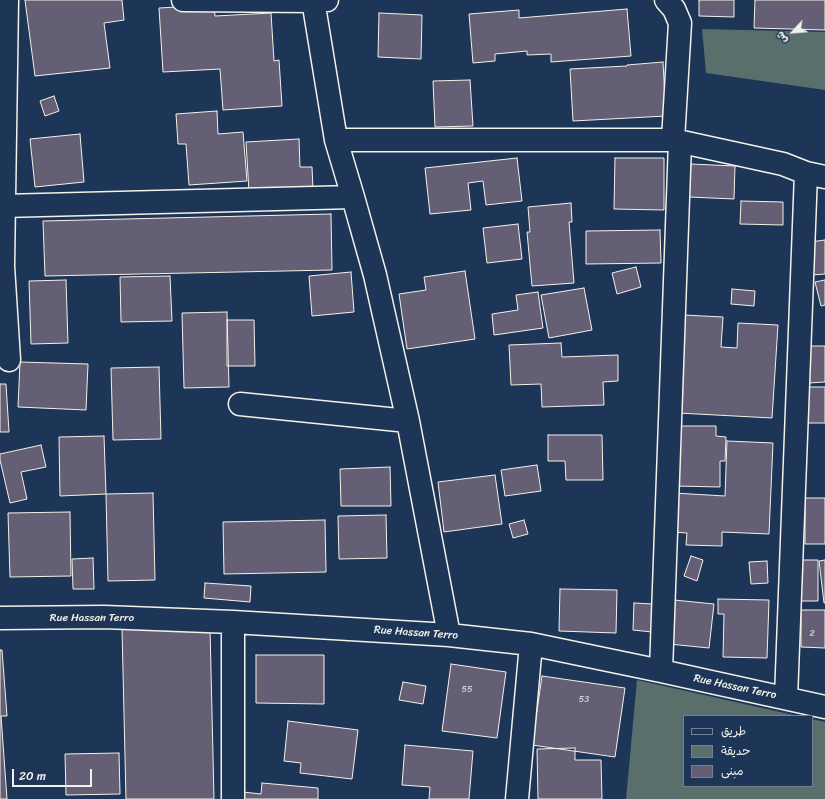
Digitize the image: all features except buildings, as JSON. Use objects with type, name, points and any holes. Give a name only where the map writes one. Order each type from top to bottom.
[{"type":"street","points":[[7,0],[4,22],[2,266],[9,360]]},
{"type":"street","points":[[183,0],[317,0],[336,140],[375,275],[408,421],[449,635]]},
{"type":"street","points":[[662,671],[680,22],[674,9],[666,0]]},
{"type":"street","points":[[336,140],[676,141],[783,164],[816,175],[786,698]]},
{"type":"street","points":[[3,206],[353,197]]},
{"type":"street","points":[[240,404],[408,421]]},
{"type":"street","name":"Rue Hassan Terro","points":[[0,618],[104,617],[233,622],[449,635],[531,644],[825,707]]},
{"type":"street","points":[[233,622],[233,799]]},
{"type":"street","points":[[517,799],[531,644]]},
{"type":"green space","points":[[702,29],[825,32],[825,90],[706,73]]},
{"type":"green space","points":[[637,680],[794,715],[683,715],[683,787],[813,787],[813,719],[825,722],[825,799],[626,799]]}]
